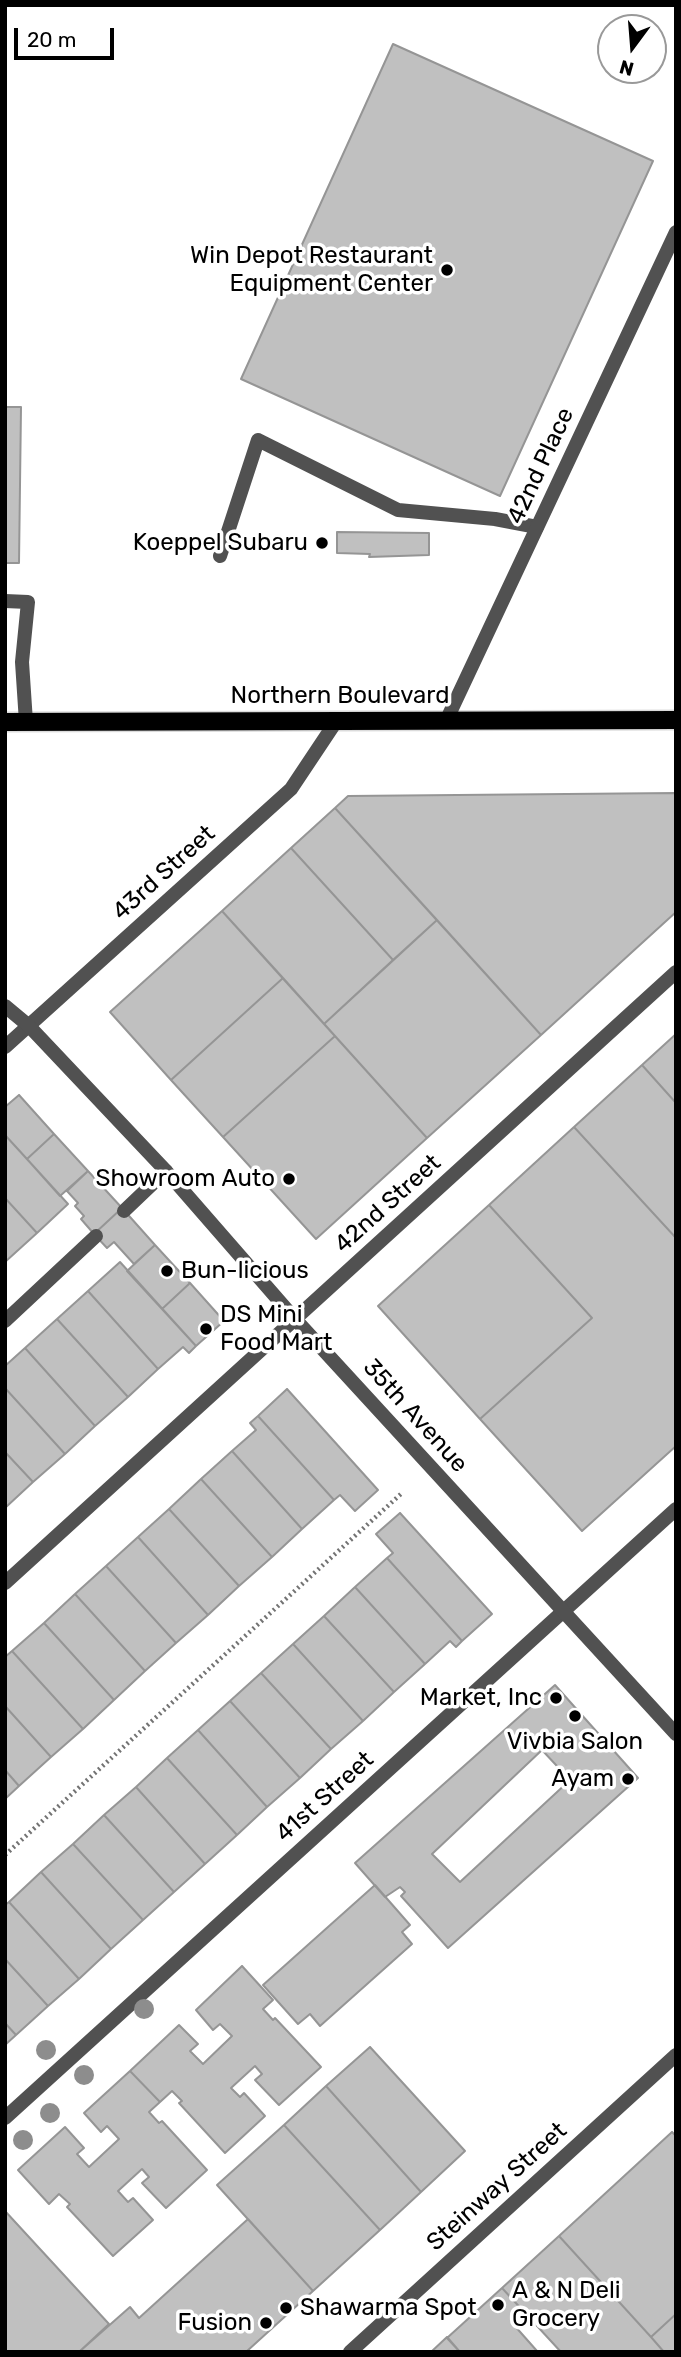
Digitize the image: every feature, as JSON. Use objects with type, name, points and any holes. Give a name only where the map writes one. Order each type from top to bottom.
[{"type":"main road","name":"Northern Boulevard","points":[[5,722],[676,720]]},
{"type":"street","name":"42nd Place","points":[[447,719],[676,232]]},
{"type":"street","points":[[220,555],[258,440],[398,510],[495,519],[537,527]]},
{"type":"street","points":[[5,601],[28,602],[22,662],[26,722]]},
{"type":"street","name":"43rd Street","points":[[5,1047],[291,789],[337,720]]},
{"type":"street","name":"42nd Street","points":[[5,1583],[676,972]]},
{"type":"street","name":"35th Avenue","points":[[5,1006],[29,1026],[166,1171],[295,1319],[676,1734]]},
{"type":"street","points":[[124,1211],[166,1171]]},
{"type":"street","points":[[5,1321],[96,1236]]},
{"type":"street","name":"41st Street","points":[[5,2118],[676,1509]]},
{"type":"street","name":"Steinway Street","points":[[350,2352],[676,2055]]},
{"type":"path","points":[[5,1854],[402,1493]]},
{"type":"building","name":"Win Depot Restaurant Equipment Center","points":[[393,44],[653,161],[500,496],[241,379]]},
{"type":"building","points":[[5,407],[21,407],[19,563],[5,563]]},
{"type":"building","points":[[337,532],[429,533],[429,555],[369,557],[370,554],[337,553]]},
{"type":"building","points":[[676,793],[676,912],[541,1035],[335,808],[348,796]]},
{"type":"building","points":[[335,808],[437,920],[393,960],[291,848]]},
{"type":"building","points":[[291,848],[393,960],[324,1024],[222,911]]},
{"type":"building","points":[[222,911],[283,978],[171,1080],[110,1012]]},
{"type":"building","points":[[437,920],[541,1035],[427,1138],[324,1024]]},
{"type":"building","points":[[283,978],[335,1036],[223,1137],[171,1080]]},
{"type":"building","points":[[676,1034],[676,1103],[642,1065]]},
{"type":"building","points":[[335,1036],[427,1138],[316,1239],[223,1137]]},
{"type":"building","points":[[642,1065],[676,1103],[676,1238],[574,1127]]},
{"type":"building","points":[[19,1095],[54,1134],[27,1159],[5,1135],[5,1107]]},
{"type":"building","points":[[574,1127],[676,1238],[676,1446],[582,1531],[480,1419],[592,1318],[489,1205]]},
{"type":"building","points":[[54,1134],[88,1171],[60,1196],[27,1159]]},
{"type":"building","points":[[5,1135],[68,1204],[37,1233],[5,1198]]},
{"type":"building","points":[[88,1171],[122,1208],[94,1234],[81,1219],[84,1216],[75,1206],[78,1203],[67,1191]]},
{"type":"building","points":[[5,1198],[37,1233],[5,1262]]},
{"type":"building","points":[[489,1205],[592,1318],[480,1419],[378,1306]]},
{"type":"building","points":[[122,1208],[155,1245],[134,1264],[114,1242],[107,1248],[94,1234]]},
{"type":"building","points":[[155,1245],[190,1283],[162,1309],[127,1271]]},
{"type":"building","points":[[120,1262],[196,1346],[189,1353],[183,1347],[158,1369],[88,1291]]},
{"type":"building","points":[[190,1283],[224,1321],[196,1346],[162,1309]]},
{"type":"building","points":[[88,1291],[158,1369],[128,1397],[57,1319]]},
{"type":"building","points":[[57,1319],[128,1397],[95,1426],[25,1348]]},
{"type":"building","points":[[25,1348],[95,1426],[65,1454],[5,1388],[5,1366]]},
{"type":"building","points":[[5,1388],[65,1454],[33,1482],[5,1452]]},
{"type":"building","points":[[287,1389],[378,1490],[355,1511],[340,1495],[334,1500],[258,1416]]},
{"type":"building","points":[[258,1416],[334,1500],[302,1529],[232,1451],[256,1430],[250,1423]]},
{"type":"building","points":[[232,1451],[302,1529],[272,1557],[201,1479]]},
{"type":"building","points":[[5,1452],[33,1482],[5,1508]]},
{"type":"building","points":[[201,1479],[272,1557],[239,1586],[169,1509]]},
{"type":"building","points":[[169,1509],[239,1586],[208,1615],[138,1537]]},
{"type":"building","points":[[400,1513],[492,1614],[462,1641],[387,1558],[393,1553],[376,1534]]},
{"type":"building","points":[[138,1537],[208,1615],[176,1643],[106,1566]]},
{"type":"building","points":[[387,1558],[462,1641],[456,1647],[450,1641],[425,1664],[355,1587]]},
{"type":"building","points":[[106,1566],[176,1643],[145,1671],[75,1594]]},
{"type":"building","points":[[355,1587],[425,1664],[394,1692],[324,1616]]},
{"type":"building","points":[[75,1594],[145,1671],[114,1700],[44,1623]]},
{"type":"building","points":[[324,1616],[394,1692],[363,1721],[293,1644]]},
{"type":"building","points":[[44,1623],[114,1700],[83,1729],[12,1651]]},
{"type":"building","points":[[293,1644],[363,1721],[331,1749],[261,1673]]},
{"type":"building","points":[[12,1651],[83,1729],[51,1757],[5,1706],[5,1657]]},
{"type":"building","points":[[261,1673],[331,1749],[300,1778],[230,1701]]},
{"type":"building","points":[[555,1685],[638,1778],[448,1948],[401,1896],[405,1892],[400,1887],[385,1897],[355,1863]],"holes":[[[542,1750],[570,1780],[460,1882],[432,1854]]]},
{"type":"building","points":[[230,1701],[300,1778],[267,1807],[198,1730]]},
{"type":"building","points":[[5,1706],[51,1757],[19,1786],[5,1770]]},
{"type":"building","points":[[198,1730],[267,1807],[237,1835],[167,1758]]},
{"type":"building","points":[[167,1758],[237,1835],[205,1864],[136,1787]]},
{"type":"building","points":[[5,1770],[19,1786],[5,1799]]},
{"type":"building","points":[[136,1787],[205,1864],[174,1892],[104,1815]]},
{"type":"building","points":[[104,1815],[174,1892],[143,1920],[73,1844]]},
{"type":"building","points":[[73,1844],[143,1920],[111,1949],[41,1872]]},
{"type":"building","points":[[41,1872],[111,1949],[79,1979],[9,1902]]},
{"type":"building","points":[[375,1885],[410,1925],[402,1932],[412,1944],[320,2026],[310,2014],[298,2024],[263,1985]]},
{"type":"building","points":[[9,1902],[79,1979],[48,2006],[5,1959],[5,1905]]},
{"type":"building","points":[[5,1959],[48,2006],[16,2035],[5,2023]]},
{"type":"building","points":[[242,1966],[273,2000],[263,2009],[273,2020],[275,2018],[321,2067],[279,2105],[255,2080],[262,2074],[255,2066],[231,2088],[240,2097],[244,2093],[265,2116],[225,2153],[179,2103],[182,2101],[172,2091],[160,2102],[130,2071],[179,2025],[198,2044],[190,2051],[203,2064],[232,2036],[220,2024],[213,2030],[196,2010]]},
{"type":"building","points":[[5,2023],[16,2035],[5,2045]]},
{"type":"building","points":[[370,2047],[465,2151],[421,2192],[326,2086]]},
{"type":"building","points":[[130,2071],[160,2102],[149,2112],[159,2123],[162,2121],[207,2170],[166,2208],[142,2183],[149,2177],[142,2169],[118,2191],[128,2202],[133,2198],[153,2220],[113,2256],[67,2207],[70,2204],[59,2194],[49,2204],[18,2170],[65,2127],[84,2148],[77,2154],[89,2167],[119,2139],[107,2126],[101,2132],[84,2113]]},
{"type":"building","points":[[326,2086],[421,2192],[380,2230],[284,2125]]},
{"type":"building","points":[[284,2125],[380,2230],[313,2291],[217,2185]]},
{"type":"building","points":[[672,2132],[676,2136],[676,2314],[651,2337],[559,2236]]},
{"type":"building","points":[[5,2211],[109,2324],[79,2352],[5,2352]]},
{"type":"building","points":[[248,2219],[313,2291],[246,2352],[79,2352],[130,2307],[139,2318]]},
{"type":"building","points":[[559,2236],[664,2352],[561,2352],[502,2288]]},
{"type":"building","points":[[502,2288],[526,2314],[514,2325],[537,2351],[543,2352],[460,2352],[447,2338]]},
{"type":"building","points":[[676,2314],[676,2352],[664,2352],[651,2337]]},
{"type":"building","points":[[447,2337],[460,2352],[431,2352]]},
{"type":"place","name":"Win Depot Restaurant Equipment Center","points":[[447,270]]},
{"type":"place","name":"Koeppel Subaru","points":[[322,543]]},
{"type":"place","name":"Showroom Auto","points":[[289,1179]]},
{"type":"place","name":"Bun-licious","points":[[167,1271]]},
{"type":"place","name":"DS Mini Food Mart","points":[[206,1329]]},
{"type":"place","name":"Market, Inc","points":[[556,1698]]},
{"type":"place","name":"Vivbia Salon","points":[[575,1716]]},
{"type":"place","name":"Ayam","points":[[628,1779]]},
{"type":"place","name":"A & N Deli Grocery","points":[[498,2305]]},
{"type":"place","name":"Shawarma Spot","points":[[286,2308]]},
{"type":"place","name":"Fusion","points":[[266,2323]]}]
